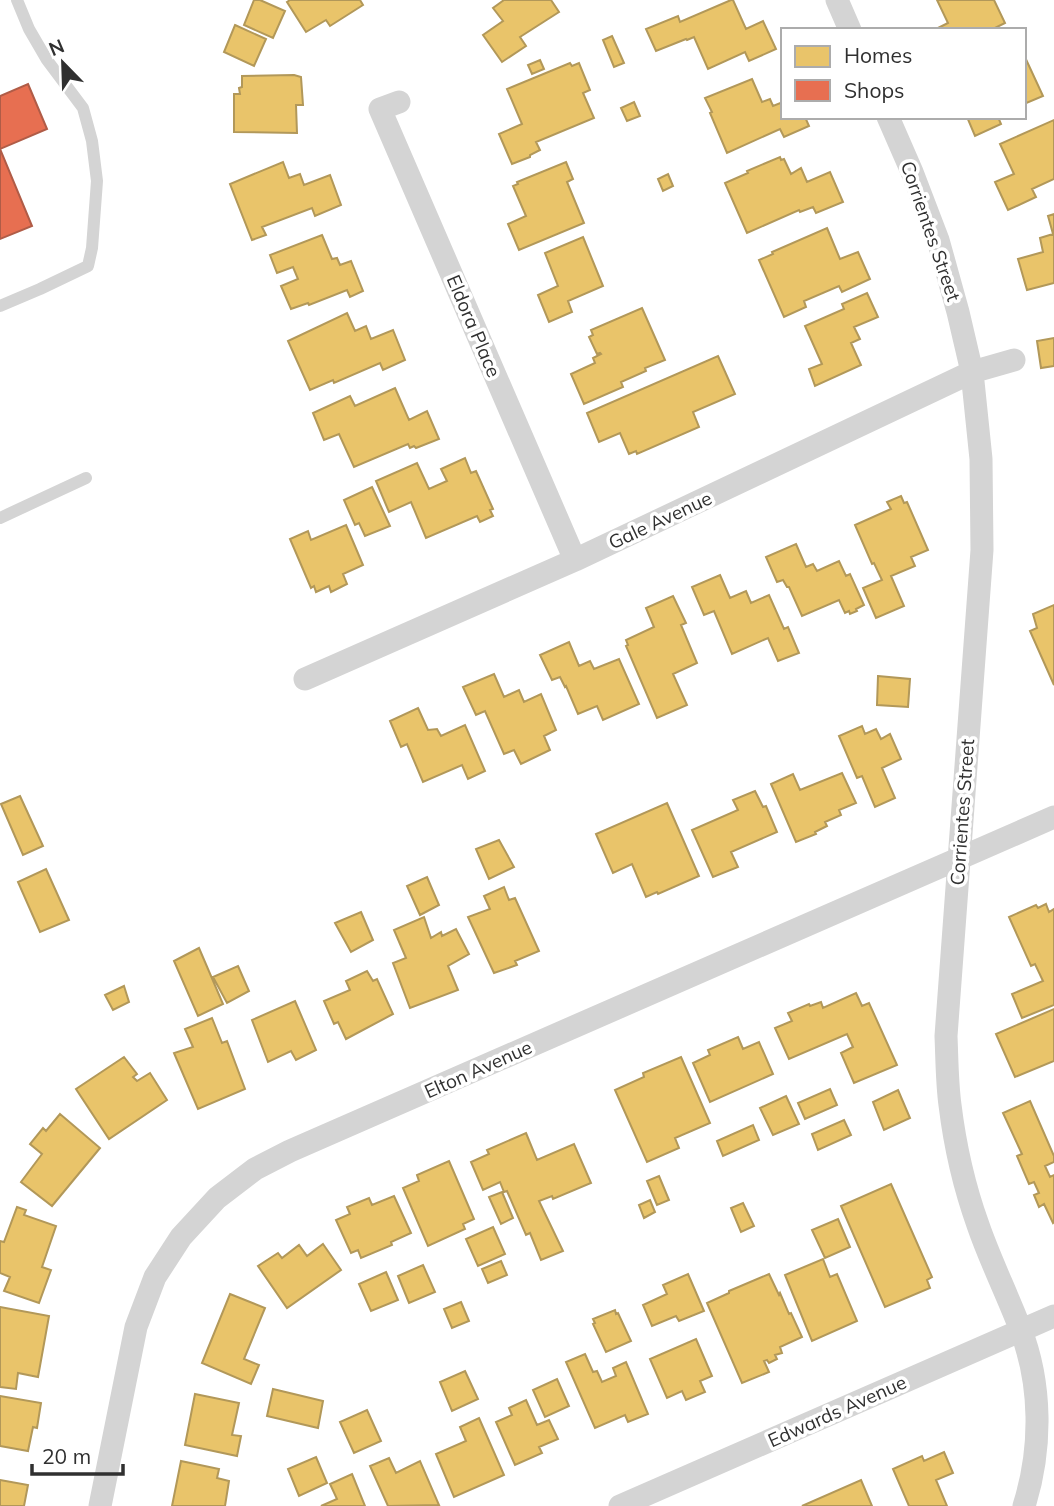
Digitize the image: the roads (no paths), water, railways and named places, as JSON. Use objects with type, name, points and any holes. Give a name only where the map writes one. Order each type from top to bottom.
[{"type":"street","points":[[837,0],[849,28]]},
{"type":"street","name":"Eldora Place","points":[[398,102],[380,110],[575,560]]},
{"type":"street","name":"Corrientes Street","points":[[889,119],[938,240],[958,312],[972,372],[981,459],[982,550],[946,1036],[950,1104],[959,1161],[978,1225],[1021,1331],[1037,1398],[1037,1441],[1031,1484],[1024,1506]]},
{"type":"street","name":"Gale Avenue","points":[[305,679],[575,560],[972,372],[1014,360]]},
{"type":"street","name":"Elton Avenue","points":[[100,1506],[136,1326],[155,1278],[181,1237],[216,1198],[255,1169],[290,1151],[1054,817]]},
{"type":"street","name":"Edwards Avenue","points":[[620,1506],[1054,1316]]},
{"type":"lane","points":[[0,306],[88,266],[97,181],[92,141],[83,108],[47,60],[29,29],[17,0]]},
{"type":"lane","points":[[0,518],[86,478]]}]
